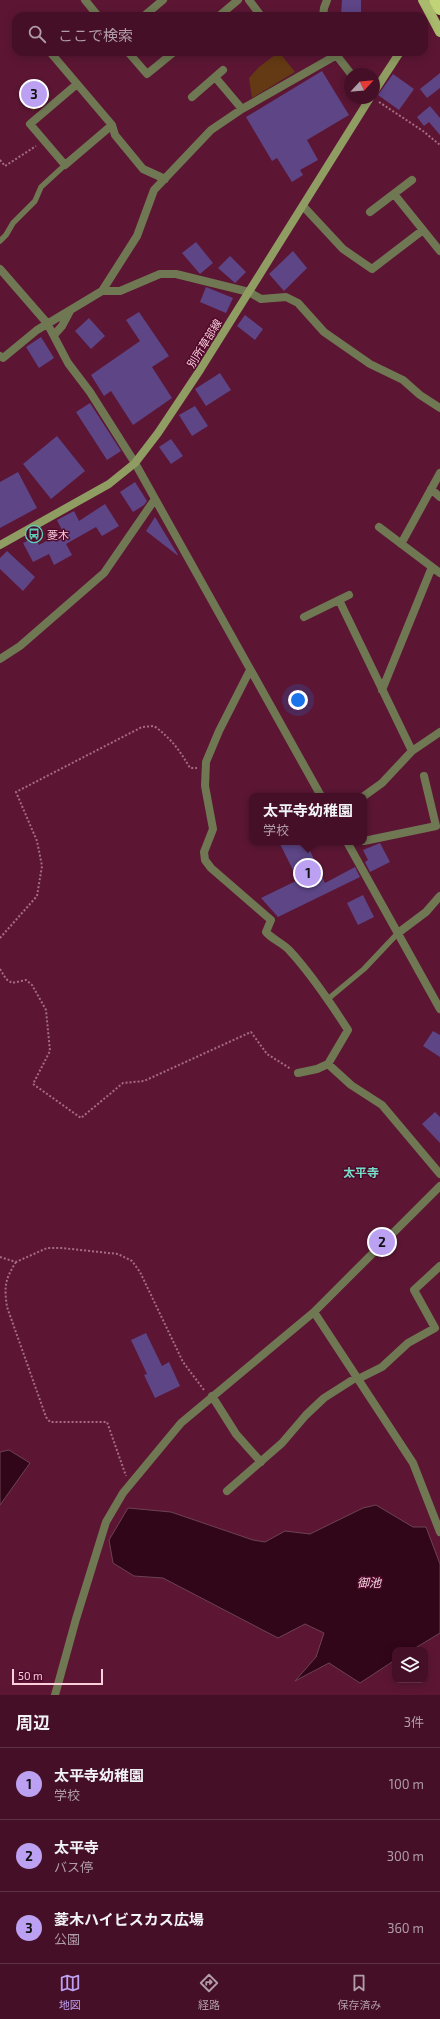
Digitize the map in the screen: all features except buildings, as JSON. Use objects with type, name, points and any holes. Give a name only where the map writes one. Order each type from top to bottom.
[{"type":"main road","points":[[423,0],[432,7],[440,32]]},
{"type":"main road","points":[[380,83],[397,56]]},
{"type":"main road","name":"別所草部線","points":[[0,545],[108,484],[135,463],[158,433],[200,370],[367,104]]},
{"type":"street","points":[[85,0],[95,12]]},
{"type":"street","points":[[149,12],[163,0]]},
{"type":"street","points":[[224,12],[238,0]]},
{"type":"street","points":[[249,0],[258,12]]},
{"type":"street","points":[[324,12],[327,0]]},
{"type":"street","points":[[53,56],[112,125],[115,135],[143,169],[165,179]]},
{"type":"street","points":[[131,56],[147,74],[169,56]]},
{"type":"street","points":[[0,356],[3,358],[47,323],[71,311],[102,291],[137,236],[154,190],[211,130],[242,109],[332,56]]},
{"type":"street","points":[[337,56],[346,68]]},
{"type":"street","points":[[192,97],[223,70]]},
{"type":"street","points":[[215,77],[242,109]]},
{"type":"street","points":[[77,84],[30,124],[65,165],[112,125]]},
{"type":"street","points":[[370,212],[412,180]]},
{"type":"street","points":[[394,194],[440,251]]},
{"type":"street","points":[[303,206],[343,249],[372,269],[423,230]]},
{"type":"street","points":[[0,269],[47,323],[68,363],[90,392],[135,463],[319,793]]},
{"type":"street","points":[[102,291],[120,291],[160,274],[176,274],[248,292],[261,300],[286,297],[298,303],[324,332],[370,364],[404,380],[420,395],[440,408]]},
{"type":"street","points":[[54,335],[62,326],[71,311]]},
{"type":"street","points":[[400,544],[440,473]]},
{"type":"street","points":[[431,489],[440,496]]},
{"type":"street","points":[[0,659],[20,646],[104,573],[155,498]]},
{"type":"street","points":[[378,527],[440,573]]},
{"type":"street","points":[[382,690],[432,567]]},
{"type":"street","points":[[304,617],[349,595]]},
{"type":"street","points":[[339,600],[412,751]]},
{"type":"street","points":[[250,670],[219,731],[206,762],[205,786],[213,830],[204,852],[205,860],[211,868],[271,920],[266,932],[272,939],[288,949],[307,970],[348,1030],[328,1064],[316,1069],[298,1073]]},
{"type":"street","points":[[367,794],[382,783],[412,751],[440,732]]},
{"type":"street","points":[[367,841],[436,826],[424,776]]},
{"type":"street","points":[[349,845],[440,1009]]},
{"type":"street","points":[[398,933],[426,912],[440,896]]},
{"type":"street","points":[[328,1064],[351,1085],[382,1105],[440,1174]]},
{"type":"street","points":[[55,1695],[76,1619],[106,1522],[129,1486],[181,1423],[314,1312],[440,1186]]},
{"type":"street","points":[[227,1491],[282,1443],[306,1415],[324,1398],[358,1378],[382,1367],[408,1344],[435,1328],[414,1290],[440,1266]]},
{"type":"street","points":[[314,1312],[413,1463],[440,1532]]},
{"type":"street","points":[[211,1397],[236,1434],[261,1462]]},
{"type":"lane","points":[[0,241],[6,235],[12,223],[35,201],[41,187],[65,165]]},
{"type":"lane","points":[[328,999],[364,969],[398,933]]},
{"type":"path","points":[[380,104],[424,131],[440,145]]},
{"type":"path","points":[[0,160],[5,166],[45,141]]},
{"type":"path","points":[[0,938],[37,896],[42,866],[37,841],[16,792],[142,727],[154,726],[164,733],[174,743],[190,768],[206,769]]},
{"type":"path","points":[[0,969],[6,979],[12,983],[26,980],[32,985],[46,1010],[50,1051],[33,1084],[81,1118],[123,1083],[144,1081],[251,1032],[267,1054],[282,1065],[298,1073]]},
{"type":"path","points":[[129,1486],[107,1422],[50,1422],[46,1417],[5,1296],[4,1290],[8,1274],[16,1262],[46,1248],[62,1248],[118,1254],[132,1261],[140,1272],[183,1362],[211,1397]]},
{"type":"path","points":[[0,1257],[16,1262]]},
{"type":"shaded area","points":[[274,56],[282,56],[295,72],[252,98],[249,78],[259,67]]},
{"type":"shaded area","points":[[38,81],[51,96],[33,111],[18,92]]},
{"type":"water","points":[[9,1450],[30,1463],[0,1505],[0,1452]]},
{"type":"water","name":"御池","points":[[376,1505],[413,1527],[426,1527],[440,1564],[440,1633],[417,1647],[392,1647],[392,1662],[360,1683],[329,1663],[295,1681],[316,1657],[324,1633],[305,1624],[278,1638],[163,1578],[134,1576],[113,1563],[109,1540],[128,1508],[171,1512],[253,1540],[265,1542],[285,1531],[310,1534],[363,1508]]},
{"type":"place","name":"菱木ハイビスカス広場","points":[[34,94]]},
{"type":"place","name":"菱木","points":[[34,534]]},
{"type":"place","name":"太平寺幼稚園","points":[[308,873]]},
{"type":"place","name":"太平寺","points":[[382,1242]]},
{"type":"district","name":"太平寺","points":[[361,1172]]}]
